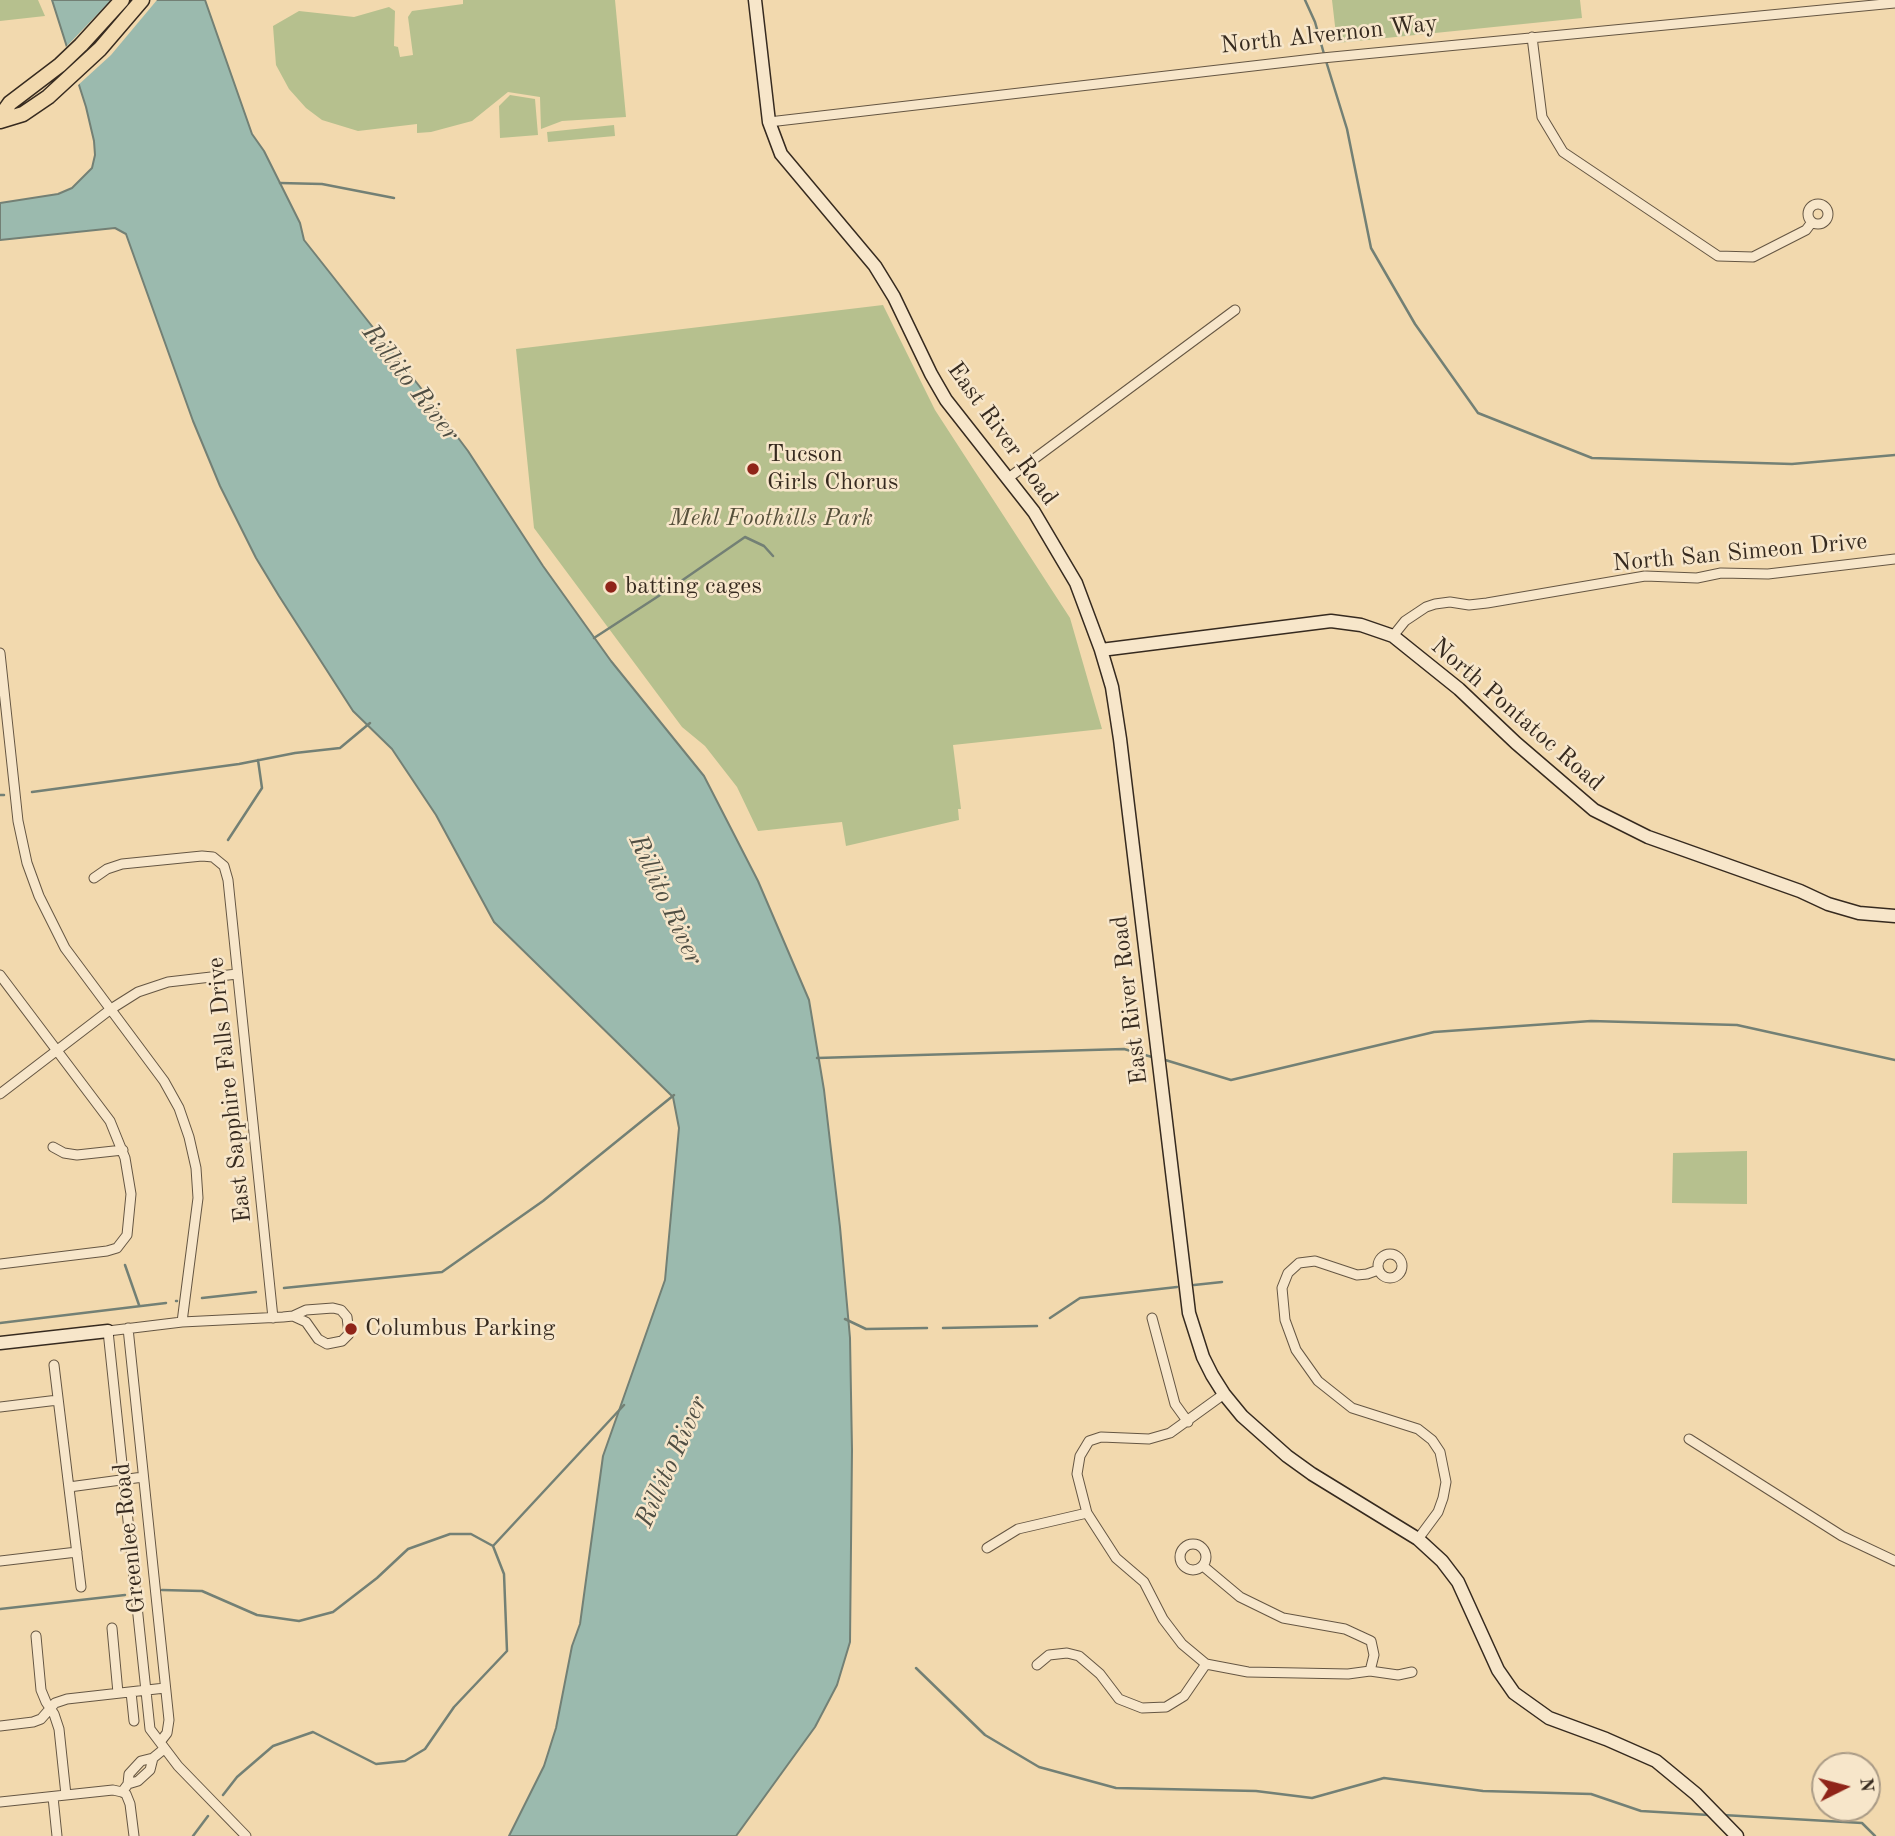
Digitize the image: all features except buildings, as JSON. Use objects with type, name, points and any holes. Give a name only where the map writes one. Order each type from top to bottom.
[{"type":"main road","points":[[0,119],[10,103],[60,65],[122,0]]},
{"type":"main road","points":[[0,119],[23,114],[65,83],[116,33],[142,0]]},
{"type":"street","name":"East River Road","points":[[755,0],[769,122],[781,154],[875,266],[894,297],[930,374],[946,400],[1034,512],[1076,583],[1101,650],[1112,687],[1120,739],[1189,1312],[1203,1357],[1224,1394],[1242,1416],[1287,1456],[1418,1539],[1442,1561],[1458,1582],[1498,1670],[1514,1693],[1549,1718],[1656,1761],[1696,1794],[1737,1836]]},
{"type":"street","name":"North Alvernon Way","points":[[769,122],[1322,58],[1895,3]]},
{"type":"street","points":[[1532,37],[1542,117],[1563,152],[1695,241],[1718,256],[1753,257],[1806,230],[1812,222]]},
{"type":"street","points":[[1007,478],[1235,310]]},
{"type":"street","name":"North San Simeon Drive","points":[[1393,636],[1405,621],[1435,604],[1487,603],[1646,576],[1697,578],[1721,573],[1755,575],[1895,559]]},
{"type":"street","name":"North Pontatoc Road","points":[[1101,650],[1331,621],[1361,625],[1393,636],[1459,689],[1516,743],[1594,810],[1648,837],[1800,891],[1828,904],[1859,912],[1895,916]]},
{"type":"street","points":[[0,653],[20,835],[39,896],[65,948],[164,1082],[182,1115],[193,1153],[197,1212],[182,1322]]},
{"type":"street","points":[[0,769],[12,767]]},
{"type":"street","name":"East Sapphire Falls Drive","points":[[94,878],[107,869],[122,864],[202,856],[219,861],[226,873],[273,1318]]},
{"type":"street","points":[[0,1094],[111,1009],[138,992],[158,984],[237,974]]},
{"type":"street","points":[[0,975],[105,1113],[123,1150],[131,1194],[128,1230],[121,1245],[107,1251],[0,1264]]},
{"type":"street","points":[[53,1147],[64,1153],[77,1155],[123,1150]]},
{"type":"street","points":[[1378,1270],[1367,1275],[1357,1275],[1315,1261],[1299,1263],[1288,1273],[1282,1288],[1285,1320],[1296,1350],[1318,1381],[1352,1408],[1418,1429],[1432,1440],[1440,1452],[1446,1482],[1443,1498],[1438,1512],[1418,1539]]},
{"type":"street","points":[[0,1343],[182,1322],[293,1316],[306,1310],[337,1308],[348,1317],[349,1334],[342,1341],[327,1344],[318,1339],[306,1322],[293,1316]]},
{"type":"street","points":[[1152,1318],[1175,1404],[1188,1422]]},
{"type":"street","name":"Greenlee Road","points":[[128,1328],[165,1688],[168,1726],[162,1745]]},
{"type":"street","name":"Greenlee Road","points":[[108,1331],[150,1729],[246,1836]]},
{"type":"street","points":[[54,1365],[81,1587]]},
{"type":"street","points":[[1224,1394],[1170,1433],[1149,1439],[1101,1437],[1089,1441],[1080,1455],[1077,1474],[1087,1513],[1116,1558],[1144,1582],[1163,1619],[1182,1644],[1206,1664],[1248,1672],[1348,1675],[1370,1671],[1398,1675],[1412,1672]]},
{"type":"street","points":[[0,1407],[58,1400]]},
{"type":"street","points":[[1689,1440],[1843,1536],[1895,1561]]},
{"type":"street","points":[[69,1487],[143,1478]]},
{"type":"street","points":[[987,1548],[1018,1529],[1087,1513]]},
{"type":"street","points":[[0,1558],[77,1552]]},
{"type":"street","points":[[1203,1566],[1240,1597],[1283,1618],[1345,1629],[1371,1640],[1374,1655],[1370,1671]]},
{"type":"street","points":[[112,1628],[118,1693]]},
{"type":"street","points":[[36,1636],[41,1690],[59,1729],[66,1795]]},
{"type":"street","points":[[1037,1665],[1049,1655],[1067,1653],[1079,1656],[1100,1674],[1119,1699],[1142,1709],[1166,1707],[1184,1696],[1206,1664]]},
{"type":"street","points":[[0,1726],[41,1719],[55,1703],[67,1699],[165,1688]]},
{"type":"street","points":[[131,1692],[134,1721]]},
{"type":"street","points":[[134,1836],[125,1788],[129,1774],[141,1761],[153,1758],[162,1745]]},
{"type":"street","points":[[0,1802],[125,1788]]},
{"type":"street","points":[[53,1797],[57,1836]]},
{"type":"green space","points":[[0,0],[38,0],[45,16],[0,21]]},
{"type":"green space","points":[[463,0],[615,0],[626,117],[562,121],[541,129],[540,97],[508,92],[472,121],[431,132],[417,133],[417,124],[358,131],[322,120],[306,108],[289,89],[276,65],[273,26],[299,11],[354,17],[389,7],[395,11],[394,46],[398,47],[400,57],[413,55],[408,17],[412,11],[463,4]]},
{"type":"green space","points":[[1332,0],[1580,0],[1582,18],[1337,43]]},
{"type":"green space","points":[[510,95],[535,99],[538,135],[500,138],[499,106]]},
{"type":"green space","points":[[614,125],[615,136],[548,142],[547,132]]},
{"type":"green space","name":"Mehl Foothills Park","points":[[883,305],[935,410],[1070,618],[1102,729],[953,745],[961,809],[958,809],[959,820],[846,846],[842,822],[758,831],[737,787],[705,746],[682,727],[534,528],[516,349]]},
{"type":"green space","points":[[1747,1151],[1747,1204],[1672,1203],[1673,1153]]},
{"type":"water","name":"Rillito River","points":[[52,0],[205,0],[252,134],[264,151],[300,223],[304,240],[468,451],[543,566],[611,661],[704,776],[758,881],[809,1000],[824,1090],[850,1338],[850,1642],[837,1685],[815,1727],[736,1836],[509,1836],[544,1766],[556,1728],[572,1646],[580,1624],[603,1456],[665,1280],[679,1128],[673,1097],[494,922],[436,815],[392,749],[353,711],[279,596],[256,558],[220,486],[193,421],[126,234],[115,228],[0,240],[0,203],[58,194],[72,188],[92,168],[95,155],[86,107]]},
{"type":"pier","points":[[111,0],[157,0],[111,55],[76,87],[65,48]]},
{"type":"waterway","points":[[1305,0],[1315,22],[1324,54]]},
{"type":"waterway","points":[[1326,61],[1347,129],[1371,248],[1415,324],[1478,413],[1592,458],[1792,464],[1895,455]]},
{"type":"waterway","points":[[280,183],[322,184],[394,198]]},
{"type":"waterway","points":[[594,638],[745,537],[764,546],[773,556]]},
{"type":"waterway","points":[[32,792],[340,748],[370,723]]},
{"type":"waterway","points":[[228,840],[262,788],[258,760]]},
{"type":"waterway","points":[[1162,1059],[1231,1080],[1434,1032],[1591,1021],[1737,1025],[1895,1060]]},
{"type":"waterway","points":[[817,1058],[1124,1049],[1152,1057]]},
{"type":"waterway","points":[[284,1288],[442,1272],[543,1201],[674,1095]]},
{"type":"waterway","points":[[125,1265],[139,1305]]},
{"type":"waterway","points":[[1194,1285],[1222,1282]]},
{"type":"waterway","points":[[1050,1318],[1080,1298],[1177,1287]]},
{"type":"waterway","points":[[202,1298],[256,1292]]},
{"type":"waterway","points":[[0,1323],[166,1303]]},
{"type":"waterway","points":[[845,1319],[866,1329],[927,1328]]},
{"type":"waterway","points":[[943,1328],[1037,1326]]},
{"type":"waterway","points":[[493,1546],[624,1405]]},
{"type":"waterway","points":[[162,1590],[202,1591],[257,1615],[299,1621],[333,1612],[377,1578],[408,1549],[450,1534],[471,1534],[493,1546],[504,1574],[507,1651],[454,1707],[425,1749],[405,1761],[376,1764],[313,1732],[273,1746],[237,1777],[223,1795]]},
{"type":"waterway","points":[[0,1609],[125,1595]]},
{"type":"waterway","points":[[916,1668],[985,1735],[1039,1767],[1116,1788],[1256,1791],[1312,1798],[1384,1778],[1483,1791],[1591,1794],[1641,1811],[1709,1815]]},
{"type":"waterway","points":[[1723,1815],[1862,1823],[1875,1836]]},
{"type":"waterway","points":[[193,1836],[208,1816]]},
{"type":"place","name":"Tucson Girls Chorus","points":[[753,469]]},
{"type":"place","name":"batting cages","points":[[611,587]]},
{"type":"place","name":"Columbus Parking","points":[[351,1329]]}]
